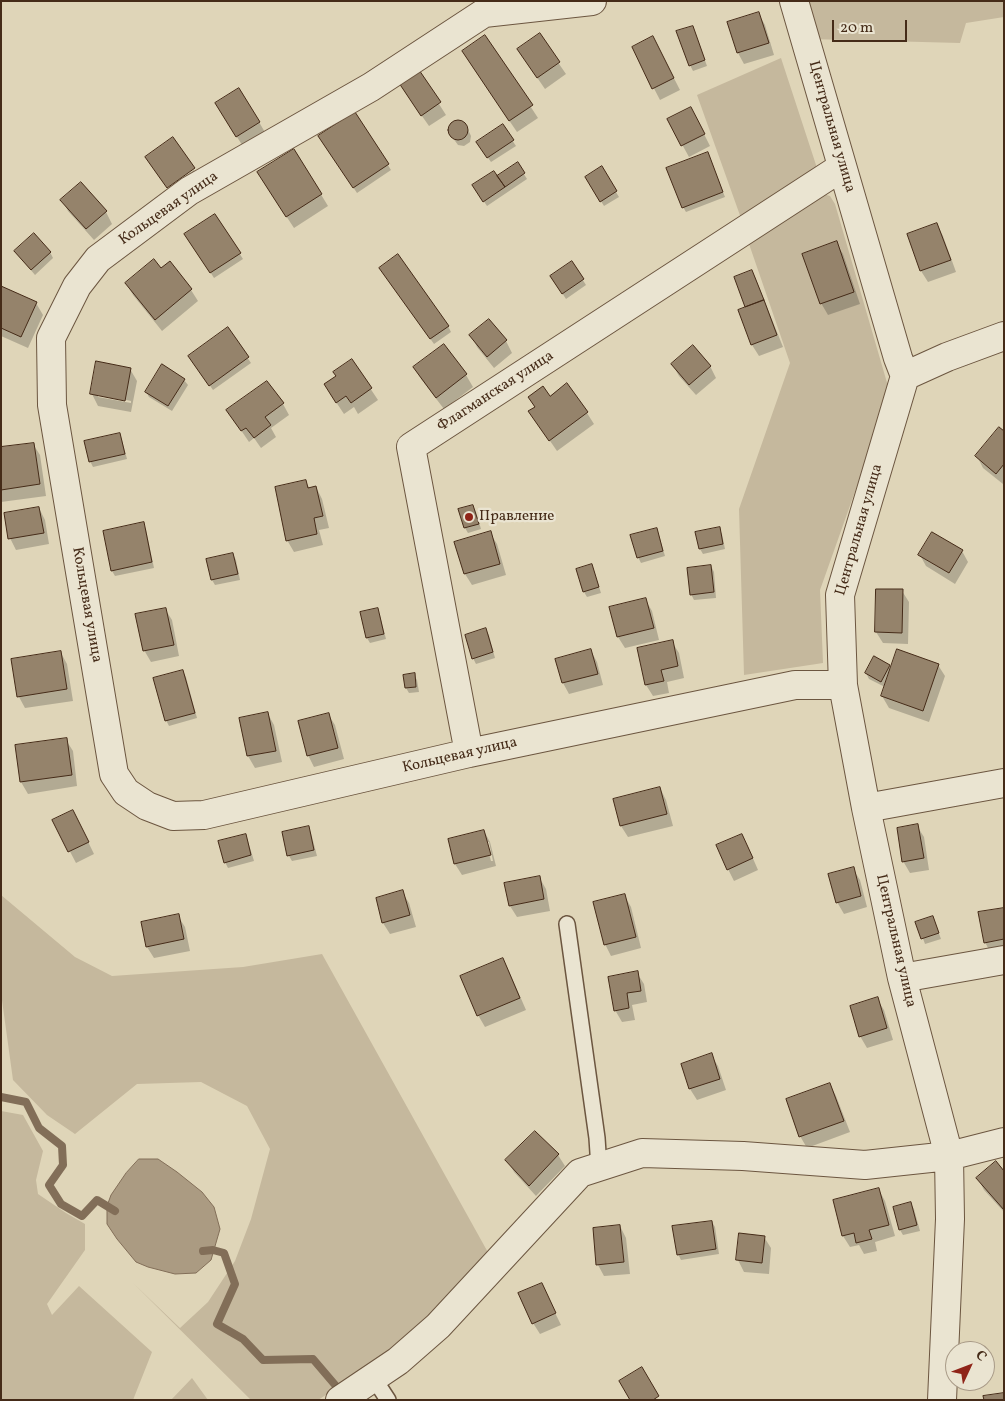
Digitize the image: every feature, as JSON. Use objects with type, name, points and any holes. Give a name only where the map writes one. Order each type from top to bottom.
[{"type":"street","name":"Кольцевая улица","points":[[592,1],[484,13],[371,87],[190,191],[98,259],[77,286],[50,338],[52,405],[114,774],[126,792],[147,806],[173,816],[204,815],[469,753],[795,685],[843,685]]},
{"type":"street","name":"Центральная улица","points":[[794,1],[898,358],[905,376],[840,595],[843,685],[866,808],[902,978],[949,1156],[950,1219],[942,1400]]},
{"type":"street","name":"Флагманская улица","points":[[469,753],[411,447],[842,167]]},
{"type":"street","points":[[905,376],[947,357],[1004,336]]},
{"type":"street","points":[[866,808],[1004,783]]},
{"type":"street","points":[[902,978],[1004,960]]},
{"type":"street","points":[[340,1400],[381,1389],[398,1361],[438,1326],[580,1173],[642,1153],[743,1156],[864,1165],[999,1149]]},
{"type":"lane","points":[[567,924],[597,1138],[599,1168]]},
{"type":"shaded area","points":[[799,1],[1004,1],[1004,17],[966,23],[960,43],[809,39]]},
{"type":"shaded area","points":[[781,58],[817,168],[742,221],[697,95]]},
{"type":"shaded area","points":[[820,193],[830,196],[835,204],[890,393],[820,590],[823,663],[744,675],[739,509],[790,363],[748,241]]},
{"type":"shaded area","points":[[1,895],[75,957],[112,976],[243,967],[322,954],[490,1256],[420,1327],[346,1382],[318,1400],[251,1400],[133,1283],[180,1328],[208,1302],[235,1261],[251,1219],[270,1149],[247,1106],[201,1082],[137,1084],[75,1134],[47,1115],[13,1080],[1,993]]},
{"type":"shaded area","points":[[1,1111],[23,1115],[43,1151],[36,1180],[38,1194],[85,1224],[85,1250],[47,1304],[52,1315],[79,1286],[152,1352],[133,1400],[1,1400]]},
{"type":"shaded area","points":[[139,1159],[158,1159],[202,1192],[214,1207],[220,1229],[211,1260],[196,1273],[175,1274],[136,1262],[107,1224],[107,1206],[111,1195],[126,1173]]},
{"type":"shaded area","points":[[192,1378],[208,1400],[171,1400]]},
{"type":"building","points":[[759,12],[769,43],[737,53],[727,22]]},
{"type":"building","points":[[693,26],[705,60],[689,66],[676,31]]},
{"type":"building","points":[[540,33],[560,62],[537,78],[517,49]]},
{"type":"building","points":[[485,35],[533,105],[509,121],[462,51]]},
{"type":"building","points":[[653,36],[674,78],[652,89],[632,47]]},
{"type":"building","points":[[417,67],[441,102],[421,116],[397,80]]},
{"type":"building","points":[[239,88],[260,122],[236,137],[215,103]]},
{"type":"building","points":[[691,107],[705,134],[681,146],[667,119]]},
{"type":"building","points":[[355,112],[389,164],[353,188],[318,136]]},
{"type":"building","points":[[454,120],[462,120],[468,126],[468,134],[462,140],[454,140],[448,134],[448,126]]},
{"type":"building","points":[[503,124],[514,140],[487,158],[476,142]]},
{"type":"building","points":[[173,137],[195,168],[167,188],[145,157]]},
{"type":"building","points":[[294,149],[322,194],[286,217],[257,172]]},
{"type":"building","points":[[708,152],[723,192],[682,208],[666,168]]},
{"type":"building","points":[[518,162],[525,173],[505,187],[497,176]]},
{"type":"building","points":[[602,166],[617,191],[600,202],[585,177]]},
{"type":"building","points":[[494,171],[505,187],[483,202],[472,185]]},
{"type":"building","points":[[81,182],[107,211],[86,229],[60,200]]},
{"type":"building","points":[[215,214],[241,253],[210,273],[184,234]]},
{"type":"building","points":[[937,223],[951,260],[920,271],[907,234]]},
{"type":"building","points":[[34,233],[51,252],[31,270],[14,251]]},
{"type":"building","points":[[837,241],[854,292],[820,304],[802,254]]},
{"type":"building","points":[[398,254],[449,326],[430,339],[379,268]]},
{"type":"building","points":[[154,259],[161,268],[170,261],[192,289],[155,320],[125,283]]},
{"type":"building","points":[[572,261],[584,279],[562,294],[550,276]]},
{"type":"building","points":[[752,270],[764,300],[745,307],[734,277]]},
{"type":"building","points":[[1,286],[37,302],[21,337],[1,328]]},
{"type":"building","points":[[764,300],[777,335],[751,345],[738,310]]},
{"type":"building","points":[[489,319],[507,340],[487,357],[469,335]]},
{"type":"building","points":[[228,327],[249,357],[209,386],[188,356]]},
{"type":"building","points":[[444,344],[467,374],[436,398],[413,367]]},
{"type":"building","points":[[693,345],[711,366],[689,385],[671,364]]},
{"type":"building","points":[[352,359],[372,388],[351,403],[346,396],[336,403],[324,384],[336,376],[333,372]]},
{"type":"building","points":[[96,361],[131,368],[125,401],[90,394]]},
{"type":"building","points":[[162,364],[185,379],[168,406],[145,392]]},
{"type":"building","points":[[267,381],[284,403],[265,417],[271,425],[254,438],[246,428],[241,431],[226,410]]},
{"type":"building","points":[[567,383],[588,412],[549,441],[528,411],[535,407],[528,397],[543,386],[550,396]]},
{"type":"building","points":[[999,427],[1004,431],[1004,464],[996,474],[975,456]]},
{"type":"building","points":[[120,433],[125,454],[89,462],[84,441]]},
{"type":"building","points":[[34,443],[40,484],[1,490],[1,447]]},
{"type":"building","points":[[306,480],[308,488],[316,486],[323,516],[314,518],[317,534],[286,541],[275,487]]},
{"type":"building","name":"Правление","points":[[473,505],[479,524],[464,528],[458,509]]},
{"type":"building","points":[[39,507],[44,533],[8,539],[4,513]]},
{"type":"building","points":[[144,522],[152,562],[111,571],[103,531]]},
{"type":"building","points":[[720,527],[723,544],[699,549],[695,532]]},
{"type":"building","points":[[657,528],[663,551],[637,558],[630,535]]},
{"type":"building","points":[[491,531],[500,564],[464,574],[454,542]]},
{"type":"building","points":[[932,532],[963,550],[949,573],[918,555]]},
{"type":"building","points":[[233,553],[238,574],[211,580],[206,559]]},
{"type":"building","points":[[592,564],[599,587],[583,592],[576,569]]},
{"type":"building","points":[[711,565],[714,592],[690,595],[687,568]]},
{"type":"building","points":[[876,589],[903,589],[902,633],[875,632]]},
{"type":"building","points":[[646,598],[654,628],[617,637],[609,607]]},
{"type":"building","points":[[166,608],[174,645],[143,651],[135,614]]},
{"type":"building","points":[[378,608],[384,634],[366,638],[360,612]]},
{"type":"building","points":[[486,628],[493,652],[472,659],[465,635]]},
{"type":"building","points":[[673,640],[678,666],[661,670],[664,681],[645,685],[637,648]]},
{"type":"building","points":[[591,649],[598,674],[562,683],[555,659]]},
{"type":"building","points":[[897,649],[939,664],[923,711],[881,696]]},
{"type":"building","points":[[61,651],[67,689],[17,697],[11,659]]},
{"type":"building","points":[[874,656],[890,665],[881,682],[865,673]]},
{"type":"building","points":[[183,670],[195,713],[165,721],[153,678]]},
{"type":"building","points":[[415,673],[416,687],[405,688],[403,675]]},
{"type":"building","points":[[268,712],[276,751],[247,756],[239,718]]},
{"type":"building","points":[[329,713],[338,748],[307,756],[298,721]]},
{"type":"building","points":[[67,738],[72,775],[20,782],[15,745]]},
{"type":"building","points":[[660,787],[667,814],[620,826],[613,799]]},
{"type":"building","points":[[73,810],[89,842],[68,852],[52,820]]},
{"type":"building","points":[[918,824],[924,858],[902,862],[897,828]]},
{"type":"building","points":[[309,826],[314,850],[287,856],[282,832]]},
{"type":"building","points":[[484,830],[491,855],[454,864],[448,839]]},
{"type":"building","points":[[246,834],[251,855],[224,863],[218,841]]},
{"type":"building","points":[[742,834],[753,858],[727,870],[716,845]]},
{"type":"building","points":[[854,867],[861,896],[836,903],[828,874]]},
{"type":"building","points":[[540,876],[544,899],[509,906],[504,883]]},
{"type":"building","points":[[403,890],[410,915],[382,923],[376,898]]},
{"type":"building","points":[[625,894],[636,937],[604,945],[593,902]]},
{"type":"building","points":[[1004,908],[1004,939],[984,943],[978,912]]},
{"type":"building","points":[[179,914],[184,939],[146,947],[141,922]]},
{"type":"building","points":[[933,916],[939,933],[921,939],[915,922]]},
{"type":"building","points":[[503,958],[520,998],[477,1016],[460,976]]},
{"type":"building","points":[[638,971],[641,991],[627,993],[629,1008],[614,1011],[608,977]]},
{"type":"building","points":[[878,997],[887,1028],[859,1037],[850,1006]]},
{"type":"building","points":[[712,1053],[720,1079],[689,1089],[681,1064]]},
{"type":"building","points":[[830,1083],[844,1121],[799,1137],[786,1099]]},
{"type":"building","points":[[535,1131],[559,1154],[529,1186],[505,1160]]},
{"type":"building","points":[[996,1161],[1004,1171],[1004,1210],[976,1178]]},
{"type":"building","points":[[879,1188],[889,1225],[869,1230],[872,1239],[856,1243],[854,1233],[842,1236],[833,1200]]},
{"type":"building","points":[[911,1202],[917,1225],[899,1230],[893,1207]]},
{"type":"building","points":[[712,1221],[716,1249],[677,1255],[672,1226]]},
{"type":"building","points":[[620,1225],[624,1262],[596,1265],[593,1228]]},
{"type":"building","points":[[739,1233],[765,1236],[762,1263],[736,1260]]},
{"type":"building","points":[[542,1283],[556,1313],[532,1324],[518,1293]]},
{"type":"building","points":[[642,1367],[659,1396],[653,1400],[630,1400],[619,1381]]},
{"type":"building","points":[[1004,1393],[1004,1400],[984,1400],[983,1396]]},
{"type":"waterway","points":[[1,1097],[26,1102],[39,1128],[62,1146],[63,1165],[49,1185],[61,1204],[82,1216],[97,1200],[115,1211]]},
{"type":"waterway","points":[[203,1251],[213,1250],[224,1253],[235,1284],[217,1324],[243,1339],[263,1360],[313,1359],[342,1393]]},
{"type":"place","name":"Правление","points":[[469,517]]}]
